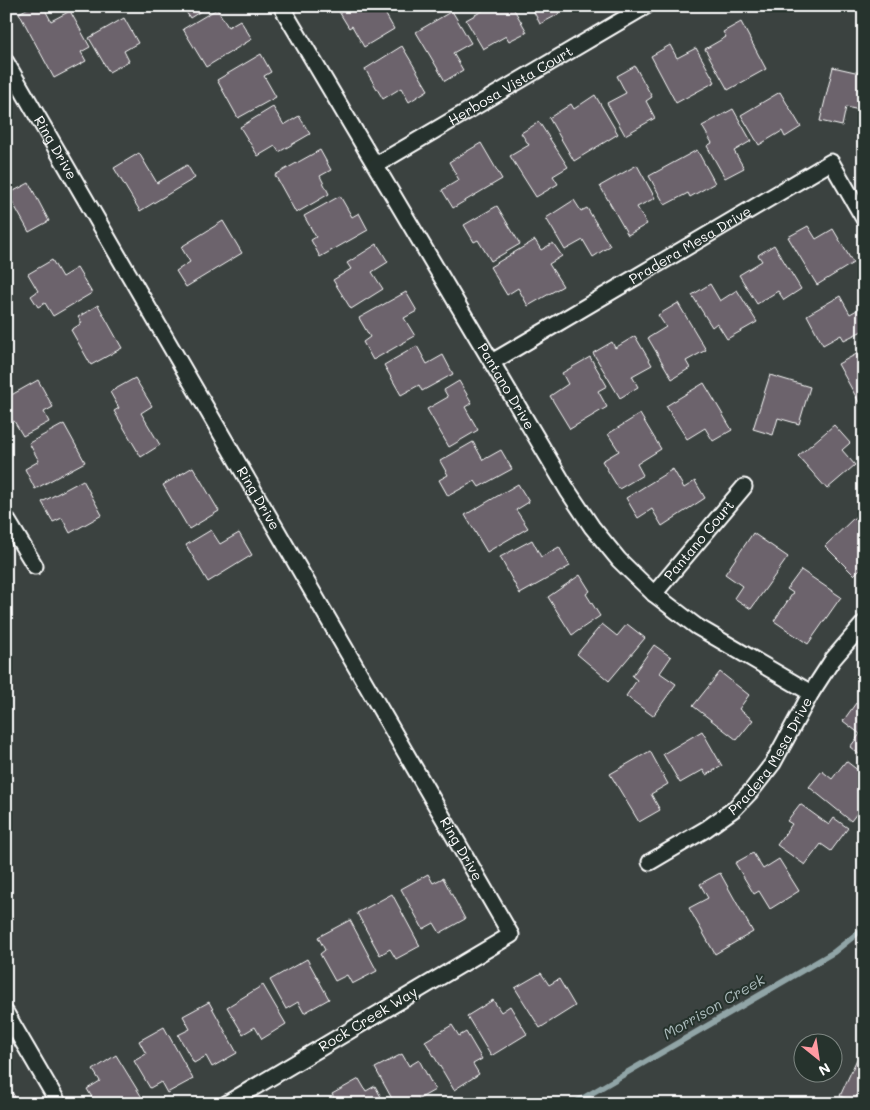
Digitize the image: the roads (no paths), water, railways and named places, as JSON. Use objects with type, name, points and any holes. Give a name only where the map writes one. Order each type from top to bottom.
[{"type":"street","name":"Pantano Drive","points":[[281,6],[568,491],[592,527],[619,560],[654,594],[696,626],[811,693]]},
{"type":"street","name":"Herbosa Vista Court","points":[[376,165],[646,6]]},
{"type":"street","name":"Ring Drive","points":[[6,62],[511,935]]},
{"type":"street","name":"Pradera Mesa Drive","points":[[492,362],[831,162],[864,219]]},
{"type":"street","name":"Pantano Court","points":[[654,594],[744,487]]},
{"type":"street","points":[[6,518],[35,566]]},
{"type":"street","name":"Pradera Mesa Drive","points":[[650,862],[706,829],[734,809],[752,790],[773,763],[811,693],[834,659],[864,623]]},
{"type":"street","name":"Rock Creek Way","points":[[226,1104],[511,935]]},
{"type":"street","points":[[6,1013],[59,1104]]},
{"type":"waterway","name":"Morrison Creek","points":[[573,1104],[834,952],[864,928]]}]
